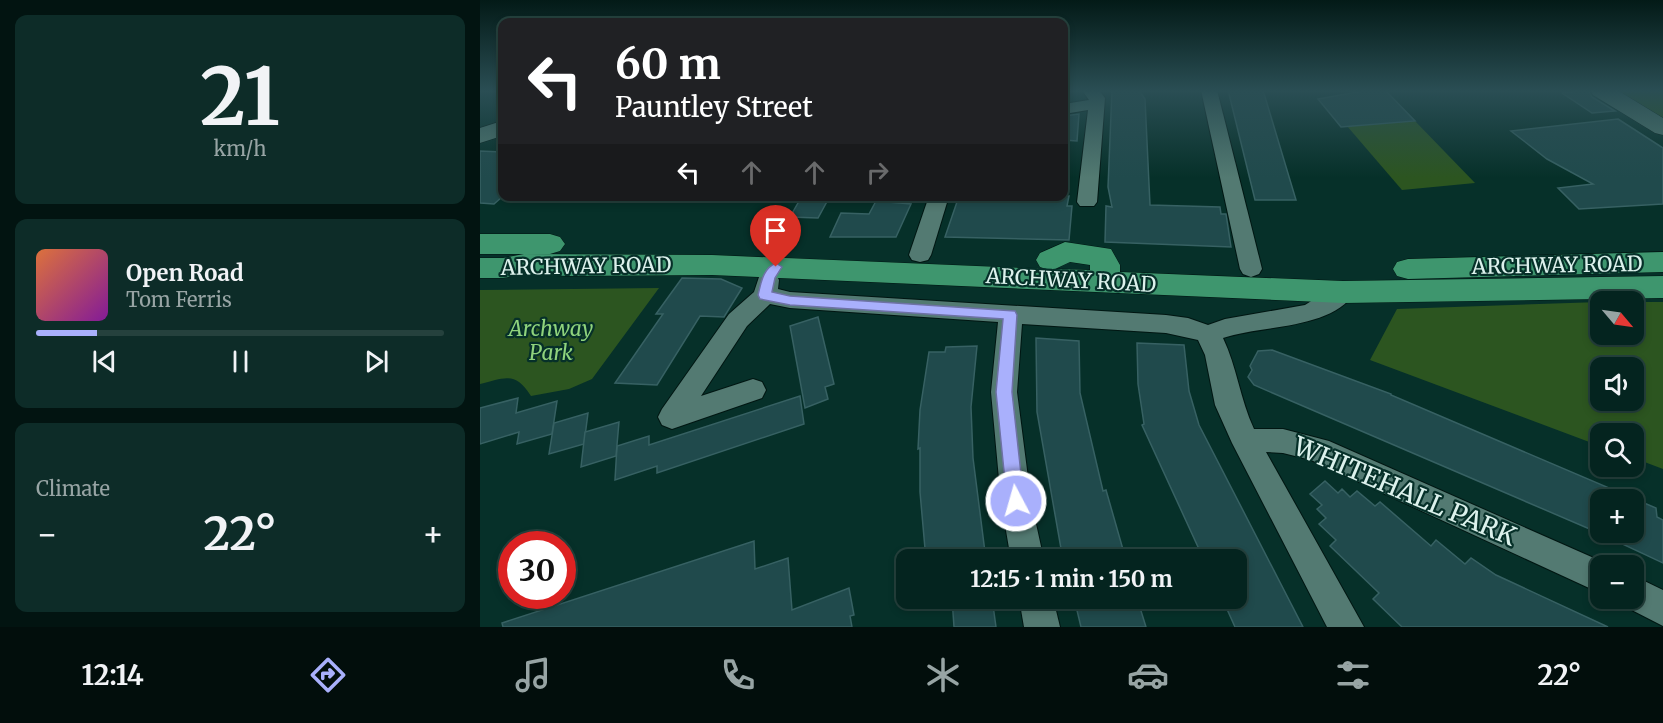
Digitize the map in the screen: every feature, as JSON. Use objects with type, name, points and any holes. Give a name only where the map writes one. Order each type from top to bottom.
[{"type":"highway","name":"ARCHWAY ROAD","points":[[480,244],[729,246],[924,242],[1051,260],[1105,273],[1343,291],[1663,287]]},
{"type":"highway","name":"ARCHWAY ROAD","points":[[491,268],[514,276],[538,277],[567,266],[645,265],[770,281],[1663,262]]},
{"type":"main road","points":[[1649,119],[1663,128]]},
{"type":"street","points":[[1087,202],[1093,119]]},
{"type":"street","points":[[1216,119],[1251,269]]},
{"type":"street","points":[[924,242],[937,201]]},
{"type":"street","points":[[753,390],[672,417],[738,320],[770,281],[790,300],[1166,324],[1188,327],[1208,334],[1225,328],[1315,311],[1343,291]]},
{"type":"street","points":[[1011,315],[1004,392],[1016,501],[1026,549]]},
{"type":"street","points":[[1208,334],[1218,355],[1229,405],[1246,443],[1346,627]]},
{"type":"street","name":"WHITEHALL PARK","points":[[1246,443],[1260,439],[1287,440],[1319,450],[1590,572]]},
{"type":"street","points":[[1644,599],[1663,609]]},
{"type":"street","points":[[1038,609],[1042,627]]},
{"type":"green space","points":[[1415,121],[1475,183],[1402,190],[1347,126]]},
{"type":"green space","name":"Archway Park","points":[[659,288],[592,379],[569,389],[531,396],[520,383],[509,378],[480,384],[480,290]]},
{"type":"green space","points":[[1590,302],[1590,345],[1644,345],[1644,302],[1663,302],[1663,469],[1644,462],[1644,423],[1590,423],[1590,442],[1370,360],[1397,309]]},
{"type":"building","points":[[1068,119],[1079,119],[1077,141],[1068,140]]},
{"type":"building","points":[[1111,119],[1146,119],[1150,205],[1220,207],[1221,214],[1226,214],[1231,247],[1105,242],[1106,206],[1112,207],[1108,187]]},
{"type":"building","points":[[1235,119],[1272,119],[1296,200],[1255,200]]},
{"type":"building","points":[[1335,119],[1415,121],[1341,127]]},
{"type":"building","points":[[1618,119],[1663,148],[1663,204],[1579,209],[1558,188],[1593,184],[1547,159],[1511,131]]},
{"type":"building","points":[[480,151],[498,152],[498,200],[494,204],[480,203]]},
{"type":"building","points":[[799,201],[827,201],[818,218],[790,217]]},
{"type":"building","points":[[876,201],[911,204],[896,237],[830,237],[841,213],[869,214]]},
{"type":"building","points":[[957,201],[1068,201],[1067,206],[1072,206],[1069,240],[945,237]]},
{"type":"building","points":[[682,278],[721,279],[742,288],[724,317],[700,316],[657,385],[615,383],[663,314],[656,314]]},
{"type":"building","points":[[818,317],[834,384],[825,387],[828,399],[805,408],[790,326]]},
{"type":"building","points":[[1036,338],[1079,341],[1080,393],[1103,491],[1106,490],[1123,549],[1061,549],[1037,412]]},
{"type":"building","points":[[1137,343],[1184,345],[1189,391],[1199,425],[1303,627],[1235,627],[1227,609],[1247,609],[1247,549],[1199,549],[1142,425],[1144,424],[1138,384]]},
{"type":"building","points":[[977,346],[971,407],[973,458],[985,549],[925,549],[920,492],[920,448],[918,449],[920,410],[929,352],[945,352],[946,347]]},
{"type":"building","points":[[1272,350],[1391,394],[1611,489],[1590,489],[1590,529],[1254,385],[1248,377],[1252,370],[1250,366],[1258,351]]},
{"type":"building","points":[[800,396],[804,424],[657,473],[657,466],[615,480],[617,446],[649,436],[649,445]]},
{"type":"building","points":[[518,398],[516,413],[557,401],[552,434],[517,444],[519,432],[480,444],[480,408]]},
{"type":"building","points":[[588,413],[584,444],[549,454],[554,423]]},
{"type":"building","points":[[619,422],[616,456],[581,467],[585,432]]},
{"type":"building","points":[[1325,481],[1338,493],[1342,489],[1350,497],[1357,491],[1375,506],[1380,502],[1431,546],[1436,540],[1465,564],[1471,558],[1496,575],[1608,627],[1402,627],[1373,599],[1379,593],[1330,546],[1336,540],[1319,524],[1326,518],[1317,509],[1322,505],[1310,494]]},
{"type":"building","points":[[1644,503],[1656,508],[1657,517],[1663,520],[1663,563],[1620,543],[1644,543]]},
{"type":"building","points":[[754,541],[755,569],[788,558],[792,610],[849,588],[854,615],[850,616],[852,627],[503,627],[502,623],[545,609],[576,609],[576,599]]},
{"type":"building","points":[[953,609],[994,609],[996,627],[954,627]]},
{"type":"building","points":[[1077,609],[1140,609],[1146,627],[1081,627]]},
{"type":"route","points":[[776,267],[768,278],[765,295],[790,300],[1011,315],[1004,392],[1016,501]]}]
